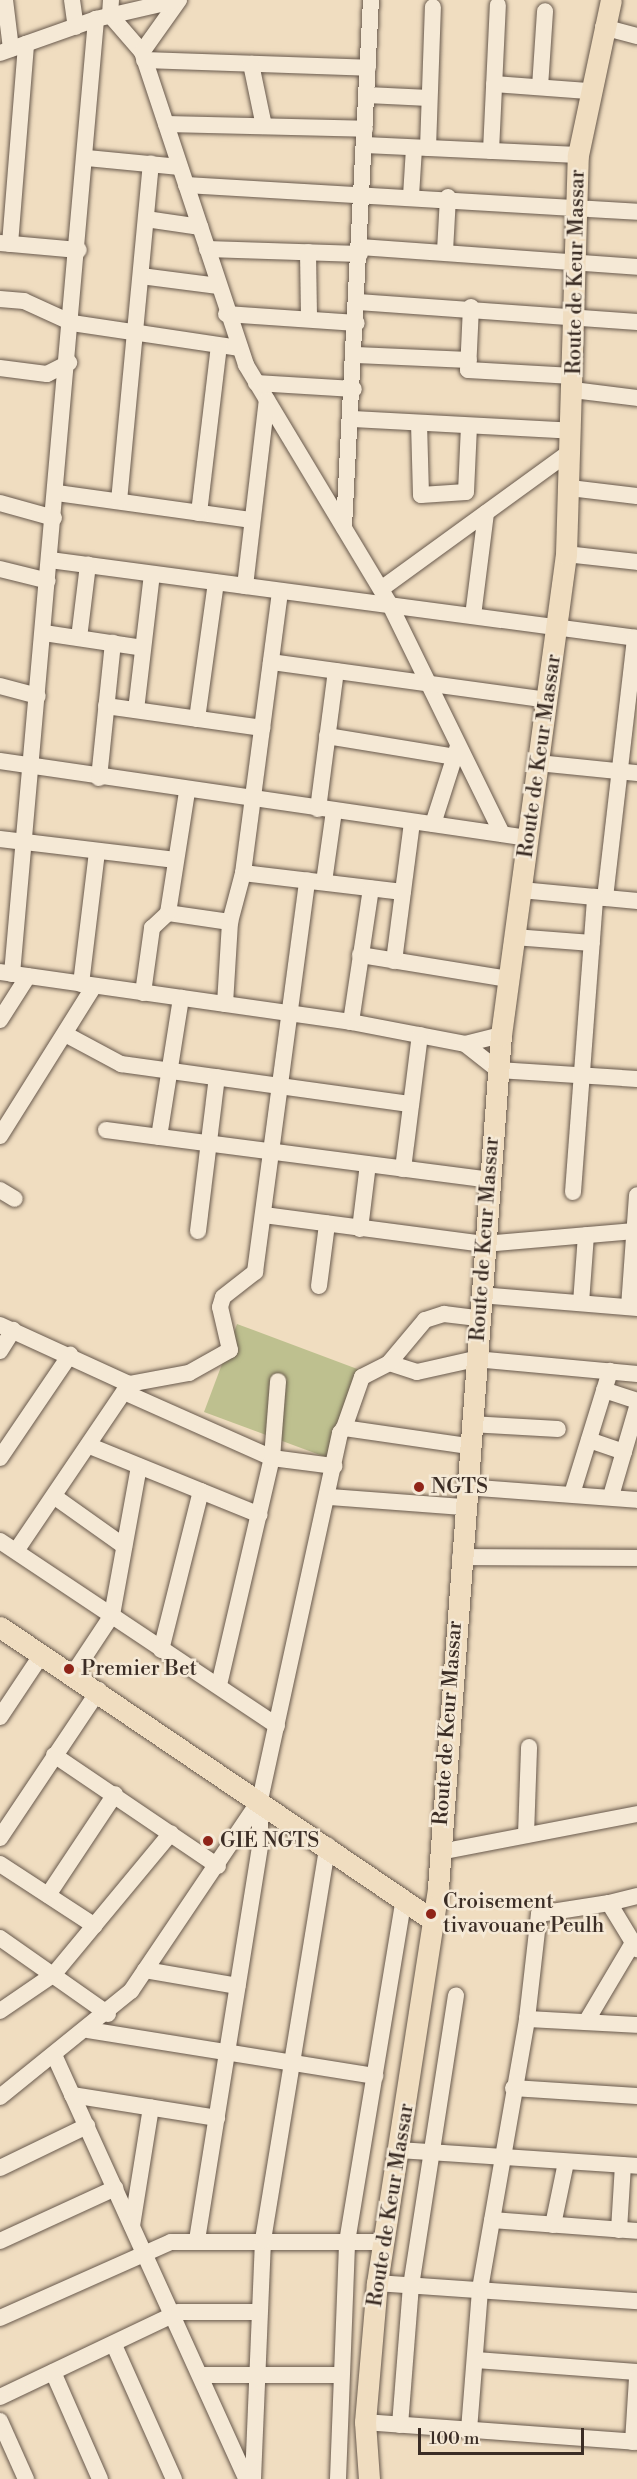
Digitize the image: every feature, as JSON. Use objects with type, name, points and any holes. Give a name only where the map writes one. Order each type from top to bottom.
[{"type":"main road","name":"Route de Keur Massar","points":[[369,2479],[365,2422],[377,2283],[434,1921],[464,1497],[501,1035],[558,628],[566,554],[572,441],[578,155],[588,90],[611,0]]},
{"type":"main road","points":[[0,1627],[99,1690],[328,1845],[434,1921]]},
{"type":"street","points":[[5,0],[12,48],[5,244],[79,250]]},
{"type":"street","points":[[72,0],[76,27]]},
{"type":"street","points":[[12,48],[76,27],[106,12],[179,0]]},
{"type":"street","points":[[143,56],[179,0]]},
{"type":"street","points":[[344,527],[353,419],[371,0]]},
{"type":"street","points":[[491,151],[498,5]]},
{"type":"street","points":[[411,196],[429,98],[433,7]]},
{"type":"street","points":[[540,87],[545,11]]},
{"type":"street","points":[[106,12],[143,56],[219,286],[226,314],[256,383],[390,605],[431,684],[457,750],[502,834]]},
{"type":"street","points":[[0,1020],[13,974],[87,158],[106,12]]},
{"type":"street","points":[[603,27],[637,36]]},
{"type":"street","points":[[143,56],[251,64],[368,68]]},
{"type":"street","points":[[251,64],[264,126]]},
{"type":"street","points":[[494,84],[588,90]]},
{"type":"street","points":[[367,95],[429,98]]},
{"type":"street","points":[[166,124],[264,126],[365,137],[421,148],[578,155]]},
{"type":"street","points":[[87,158],[180,167]]},
{"type":"street","points":[[119,501],[151,164]]},
{"type":"street","points":[[186,185],[448,197],[576,205],[637,212]]},
{"type":"street","points":[[445,251],[448,197]]},
{"type":"street","points":[[146,219],[200,227]]},
{"type":"street","points":[[207,249],[308,252],[445,251],[576,260],[637,267]]},
{"type":"street","points":[[308,252],[309,319]]},
{"type":"street","points":[[141,276],[219,286]]},
{"type":"street","points":[[0,299],[24,301],[72,323],[240,348]]},
{"type":"street","points":[[358,302],[471,307],[637,322]]},
{"type":"street","points":[[471,307],[468,370],[573,383],[637,398]]},
{"type":"street","points":[[226,314],[357,323]]},
{"type":"street","points":[[199,513],[219,346]]},
{"type":"street","points":[[356,355],[469,360]]},
{"type":"street","points":[[0,368],[47,374],[69,363]]},
{"type":"street","points":[[256,383],[354,389]]},
{"type":"street","points":[[245,586],[267,400]]},
{"type":"street","points":[[353,419],[469,426],[572,441]]},
{"type":"street","points":[[419,423],[421,495],[466,492],[469,426]]},
{"type":"street","points":[[381,590],[486,513],[572,441]]},
{"type":"street","points":[[570,488],[637,496]]},
{"type":"street","points":[[57,493],[252,519]]},
{"type":"street","points":[[0,504],[54,518]]},
{"type":"street","points":[[473,616],[486,513]]},
{"type":"street","points":[[566,554],[637,562]]},
{"type":"street","points":[[50,560],[636,638],[620,772],[592,943],[573,1192]]},
{"type":"street","points":[[79,639],[88,565]]},
{"type":"street","points":[[0,569],[48,582]]},
{"type":"street","points":[[136,710],[152,574]]},
{"type":"street","points":[[197,719],[216,582]]},
{"type":"street","points":[[225,1005],[230,922],[243,873],[280,591]]},
{"type":"street","points":[[44,633],[143,648]]},
{"type":"street","points":[[99,778],[113,644]]},
{"type":"street","points":[[271,662],[548,700]]},
{"type":"street","points":[[324,882],[327,736],[336,671]]},
{"type":"street","points":[[0,687],[38,696]]},
{"type":"street","points":[[106,706],[262,728]]},
{"type":"street","points":[[327,736],[457,750]]},
{"type":"street","points":[[433,824],[457,750]]},
{"type":"street","points":[[0,761],[31,769],[528,838]]},
{"type":"street","points":[[538,764],[637,773]]},
{"type":"street","points":[[142,993],[152,928],[168,913],[187,791]]},
{"type":"street","points":[[394,961],[412,822]]},
{"type":"street","points":[[0,839],[176,860]]},
{"type":"street","points":[[2,1130],[65,1034],[87,985],[98,851]]},
{"type":"street","points":[[243,873],[403,892]]},
{"type":"street","points":[[16,1551],[90,1446],[127,1388],[189,1372],[230,1350],[220,1307],[223,1297],[255,1272],[307,880]]},
{"type":"street","points":[[351,1022],[371,888]]},
{"type":"street","points":[[520,890],[637,901]]},
{"type":"street","points":[[168,913],[230,922]]},
{"type":"street","points":[[514,937],[592,943]]},
{"type":"street","points":[[360,955],[508,979]]},
{"type":"street","points":[[13,974],[351,1022],[465,1044],[501,1035]]},
{"type":"street","points":[[159,1137],[181,998]]},
{"type":"street","points":[[65,1034],[114,1062],[411,1104]]},
{"type":"street","points":[[403,1169],[420,1035]]},
{"type":"street","points":[[465,1044],[498,1070],[637,1079]]},
{"type":"street","points":[[198,1231],[217,1077]]},
{"type":"street","points":[[106,1130],[489,1180]]},
{"type":"street","points":[[360,1228],[368,1164]]},
{"type":"street","points":[[0,1190],[15,1199]]},
{"type":"street","points":[[480,1295],[633,1307],[637,1195]]},
{"type":"street","points":[[264,1215],[484,1244],[636,1231]]},
{"type":"street","points":[[319,1286],[327,1224]]},
{"type":"street","points":[[581,1303],[586,1235]]},
{"type":"street","points":[[197,2240],[260,1846],[260,1800],[344,1428],[362,1377],[389,1363],[425,1320],[444,1314],[478,1318]]},
{"type":"street","points":[[0,1351],[7,1328],[70,1356],[127,1388],[272,1458],[334,1466]]},
{"type":"street","points":[[0,1456],[70,1356]]},
{"type":"street","points":[[389,1363],[417,1372],[475,1359],[637,1374]]},
{"type":"street","points":[[573,1494],[610,1371]]},
{"type":"street","points":[[219,1685],[272,1458],[278,1382]]},
{"type":"street","points":[[604,1390],[637,1401]]},
{"type":"street","points":[[611,1496],[637,1407]]},
{"type":"street","points":[[470,1424],[558,1429]]},
{"type":"street","points":[[344,1428],[468,1446]]},
{"type":"street","points":[[589,1440],[624,1452]]},
{"type":"street","points":[[90,1446],[260,1515]]},
{"type":"street","points":[[73,1674],[111,1615],[139,1466]]},
{"type":"street","points":[[162,1650],[201,1491]]},
{"type":"street","points":[[330,1497],[573,1494],[637,1500]]},
{"type":"street","points":[[54,1497],[124,1546]]},
{"type":"street","points":[[0,1541],[162,1650],[219,1685],[277,1726]]},
{"type":"street","points":[[460,1557],[637,1558]]},
{"type":"street","points":[[0,1717],[42,1654]]},
{"type":"street","points":[[0,1838],[99,1690]]},
{"type":"street","points":[[526,1835],[529,1747]]},
{"type":"street","points":[[54,1755],[115,1794],[218,1866]]},
{"type":"street","points":[[48,1895],[115,1794]]},
{"type":"street","points":[[0,2097],[108,2014],[145,1970],[218,1866],[260,1800]]},
{"type":"street","points":[[440,1852],[637,1814]]},
{"type":"street","points":[[0,2011],[54,1974],[171,1833]]},
{"type":"street","points":[[254,2479],[254,2375],[263,2240],[328,1845]]},
{"type":"street","points":[[0,1864],[95,1926]]},
{"type":"street","points":[[469,2430],[480,2289],[526,2019],[539,1914],[609,1903],[637,1896]]},
{"type":"street","points":[[338,2479],[339,2374],[347,2242],[404,1899]]},
{"type":"street","points":[[586,2022],[635,1946],[609,1903]]},
{"type":"street","points":[[0,1938],[108,2014]]},
{"type":"street","points":[[145,1970],[238,1986]]},
{"type":"street","points":[[400,2425],[411,2286],[456,1995]]},
{"type":"street","points":[[526,2019],[637,2025]]},
{"type":"street","points":[[88,2030],[375,2076]]},
{"type":"street","points":[[55,2057],[246,2479]]},
{"type":"street","points":[[513,2088],[637,2096]]},
{"type":"street","points":[[72,2095],[217,2118]]},
{"type":"street","points":[[132,2226],[151,2108]]},
{"type":"street","points":[[0,2168],[87,2127]]},
{"type":"street","points":[[399,2150],[430,2154],[630,2166],[619,2230]]},
{"type":"street","points":[[553,2225],[566,2162]]},
{"type":"street","points":[[0,2241],[115,2188]]},
{"type":"street","points":[[492,2220],[637,2231]]},
{"type":"street","points":[[0,2318],[145,2253],[197,2240],[384,2242]]},
{"type":"street","points":[[377,2283],[637,2301]]},
{"type":"street","points":[[0,2397],[174,2317],[258,2312]]},
{"type":"street","points":[[114,2344],[174,2479]]},
{"type":"street","points":[[476,2360],[637,2372]]},
{"type":"street","points":[[53,2372],[100,2479]]},
{"type":"street","points":[[200,2375],[339,2374]]},
{"type":"street","points":[[365,2422],[635,2442],[637,2378]]},
{"type":"street","points":[[0,2421],[26,2479]]},
{"type":"green space","points":[[237,1324],[360,1370],[328,1458],[204,1412]]},
{"type":"place","name":"NGTS","points":[[419,1487]]},
{"type":"place","name":"Premier Bet","points":[[69,1669]]},
{"type":"place","name":"GIE NGTS","points":[[208,1841]]},
{"type":"place","name":"Croisement tivavouane Peulh","points":[[431,1914]]}]
